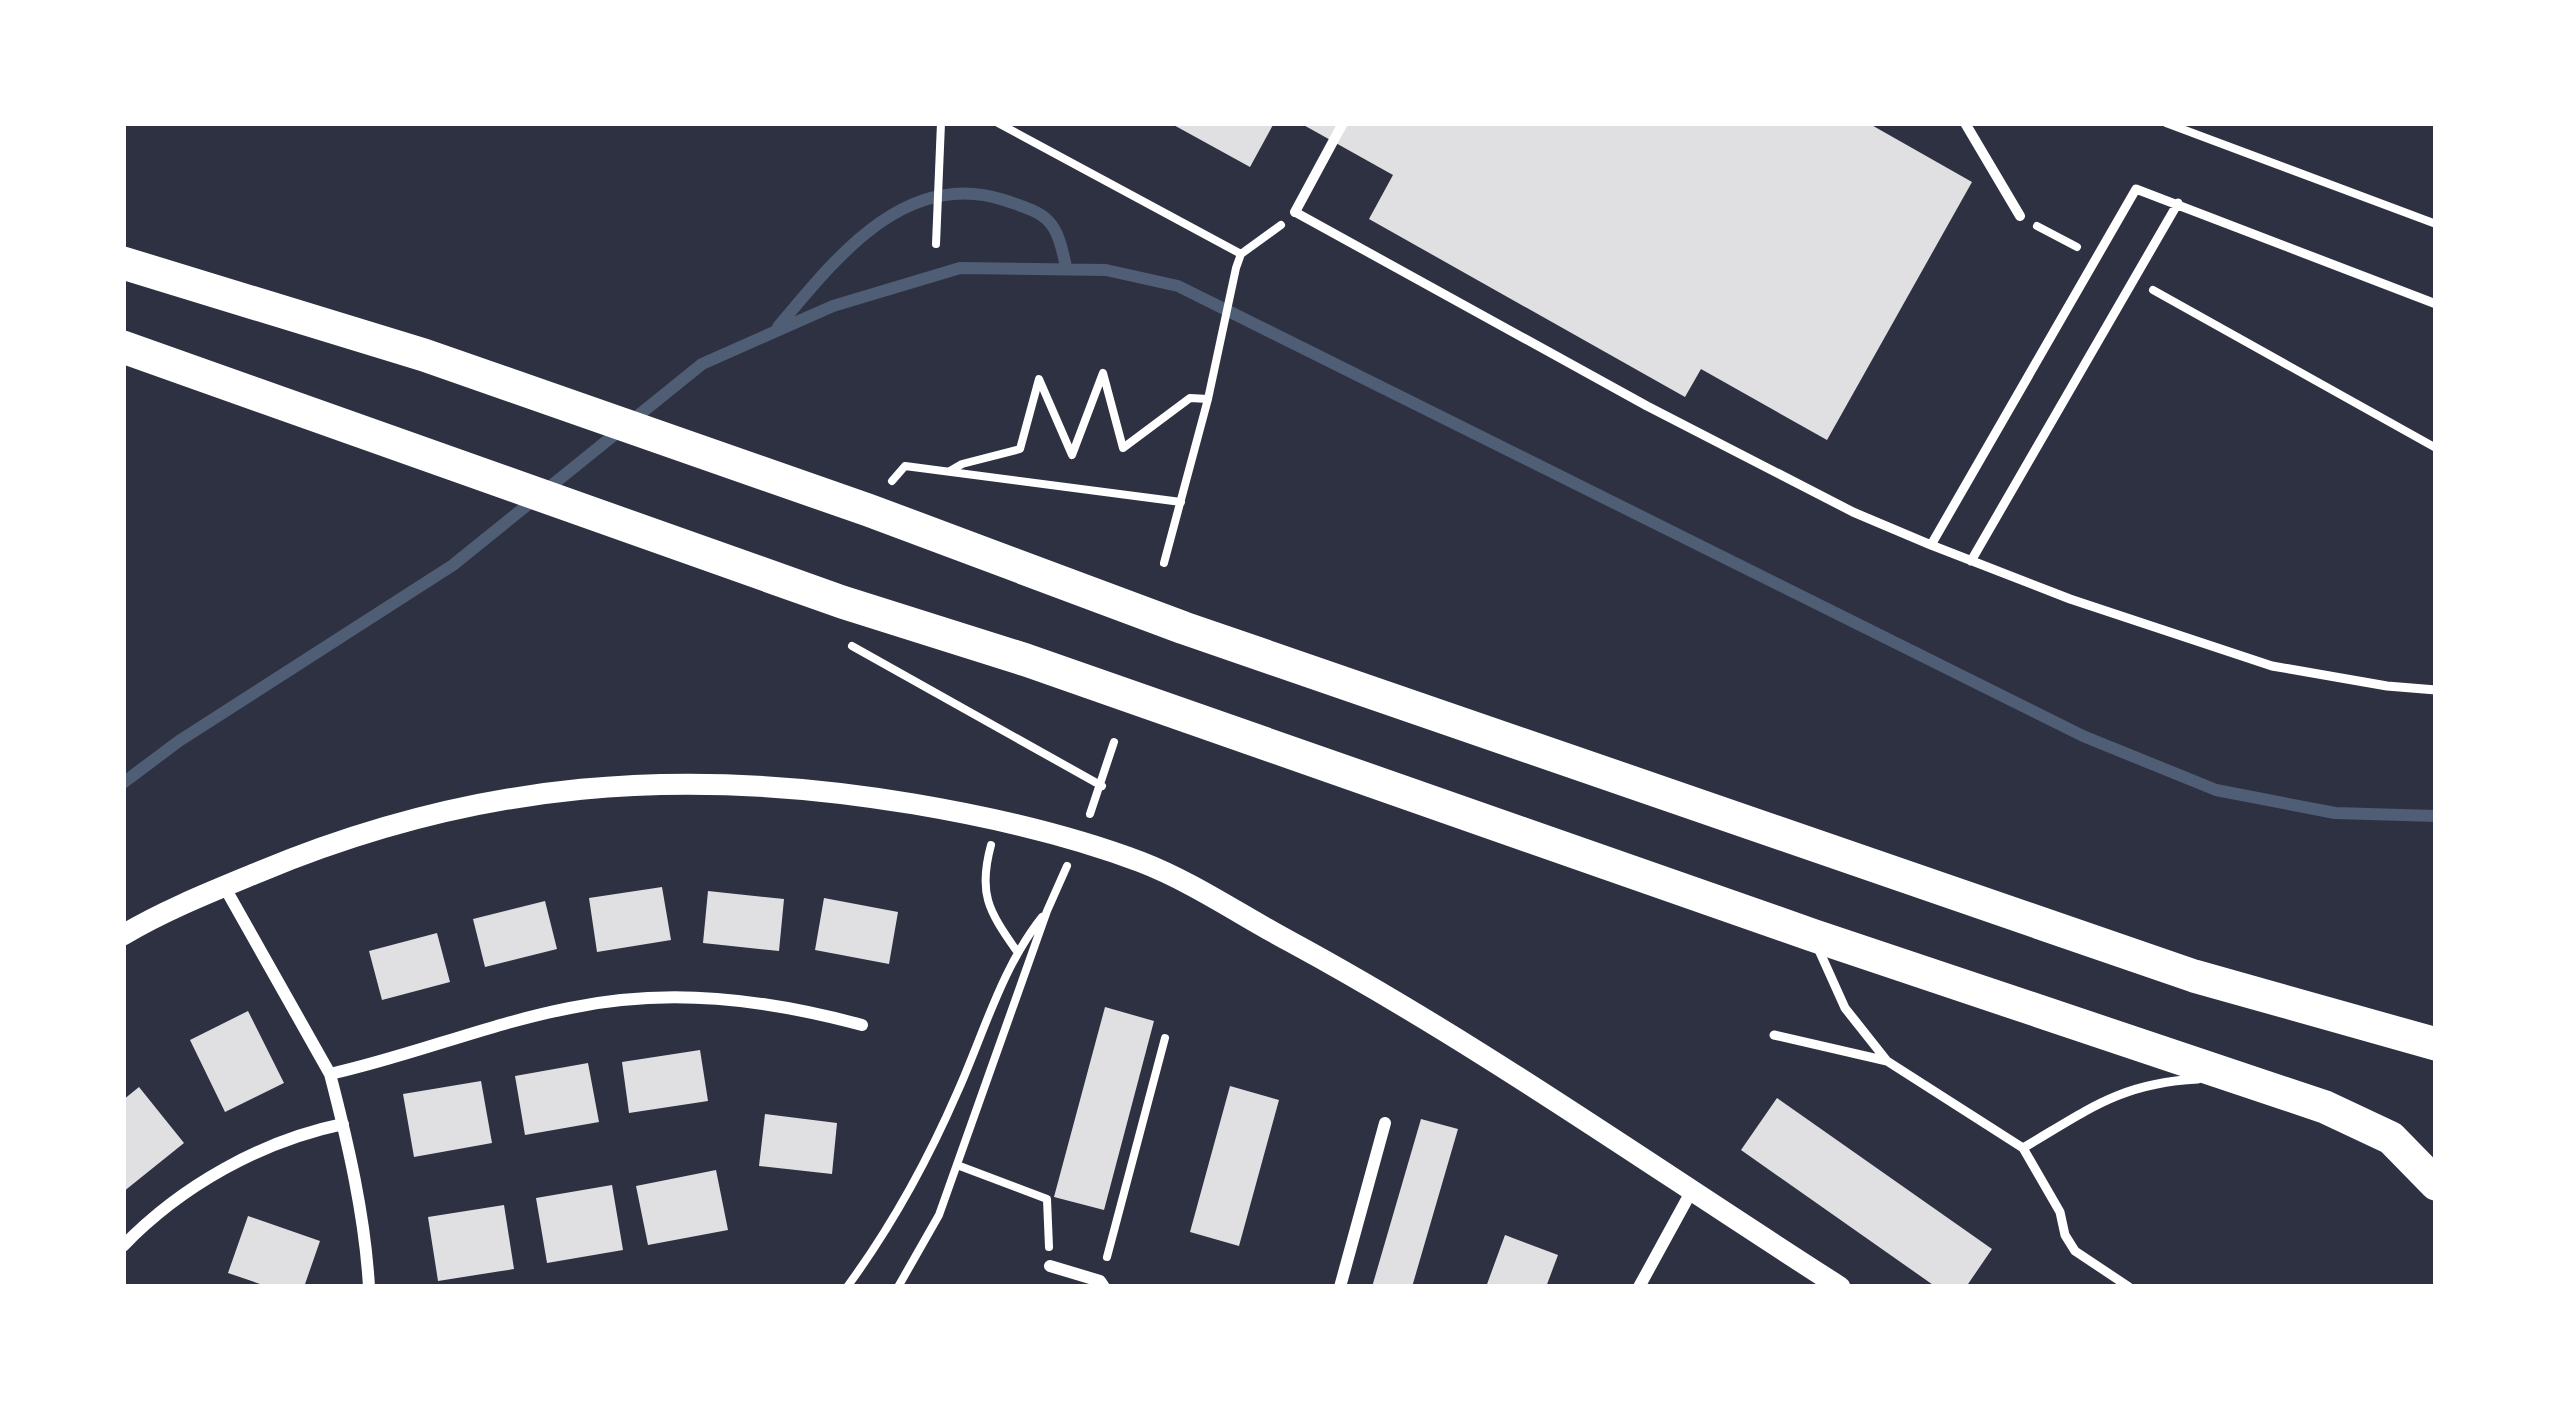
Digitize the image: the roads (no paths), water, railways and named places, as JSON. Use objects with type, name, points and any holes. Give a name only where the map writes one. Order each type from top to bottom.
[{"type":"highway","points":[[123,263],[424,355],[868,510],[1184,628],[2194,976],[2436,1045]]},
{"type":"highway","points":[[123,347],[842,602],[1048,668],[1812,935],[2325,1107],[2390,1138],[2436,1184]]},
{"type":"street","points":[[1295,212],[1343,123]]},
{"type":"street","points":[[1965,123],[2020,216]]},
{"type":"street","points":[[123,935],[308,852],[404,820],[502,798],[610,784],[706,781],[870,797],[997,820],[1146,864],[1338,968],[1840,1287]]},
{"type":"street","points":[[224,886],[330,1074],[367,1253],[369,1287]]},
{"type":"street","points":[[330,1074],[572,1007],[649,998],[729,997],[793,1006],[862,1025]]},
{"type":"street","points":[[123,1246],[175,1197],[209,1176],[320,1129],[343,1124]]},
{"type":"street","points":[[1340,1287],[1385,1124]]},
{"type":"street","points":[[1639,1287],[1690,1192]]},
{"type":"street","points":[[1050,1266],[1102,1284]]},
{"type":"lane","points":[[1931,545],[2137,189],[2436,304]]},
{"type":"lane","points":[[1971,561],[2178,203]]},
{"type":"lane","points":[[1295,212],[1647,406],[1853,512],[1931,545],[2070,599],[2272,666],[2436,690]]},
{"type":"lane","points":[[1812,935],[1845,1008],[1886,1061]]},
{"type":"lane","points":[[1774,1035],[1886,1061],[2023,1148],[2060,1212],[2075,1251],[2129,1287]]},
{"type":"lane","points":[[2023,1148],[2116,1093],[2164,1081],[2234,1076]]},
{"type":"waterway","points":[[778,327],[848,248],[904,208],[935,197],[968,193],[1032,210],[1054,229],[1066,267]]},
{"type":"waterway","points":[[123,783],[179,741],[453,565],[702,364],[833,306],[960,268],[1106,270],[1178,286],[2083,736],[2216,790],[2335,813],[2436,816]]}]
